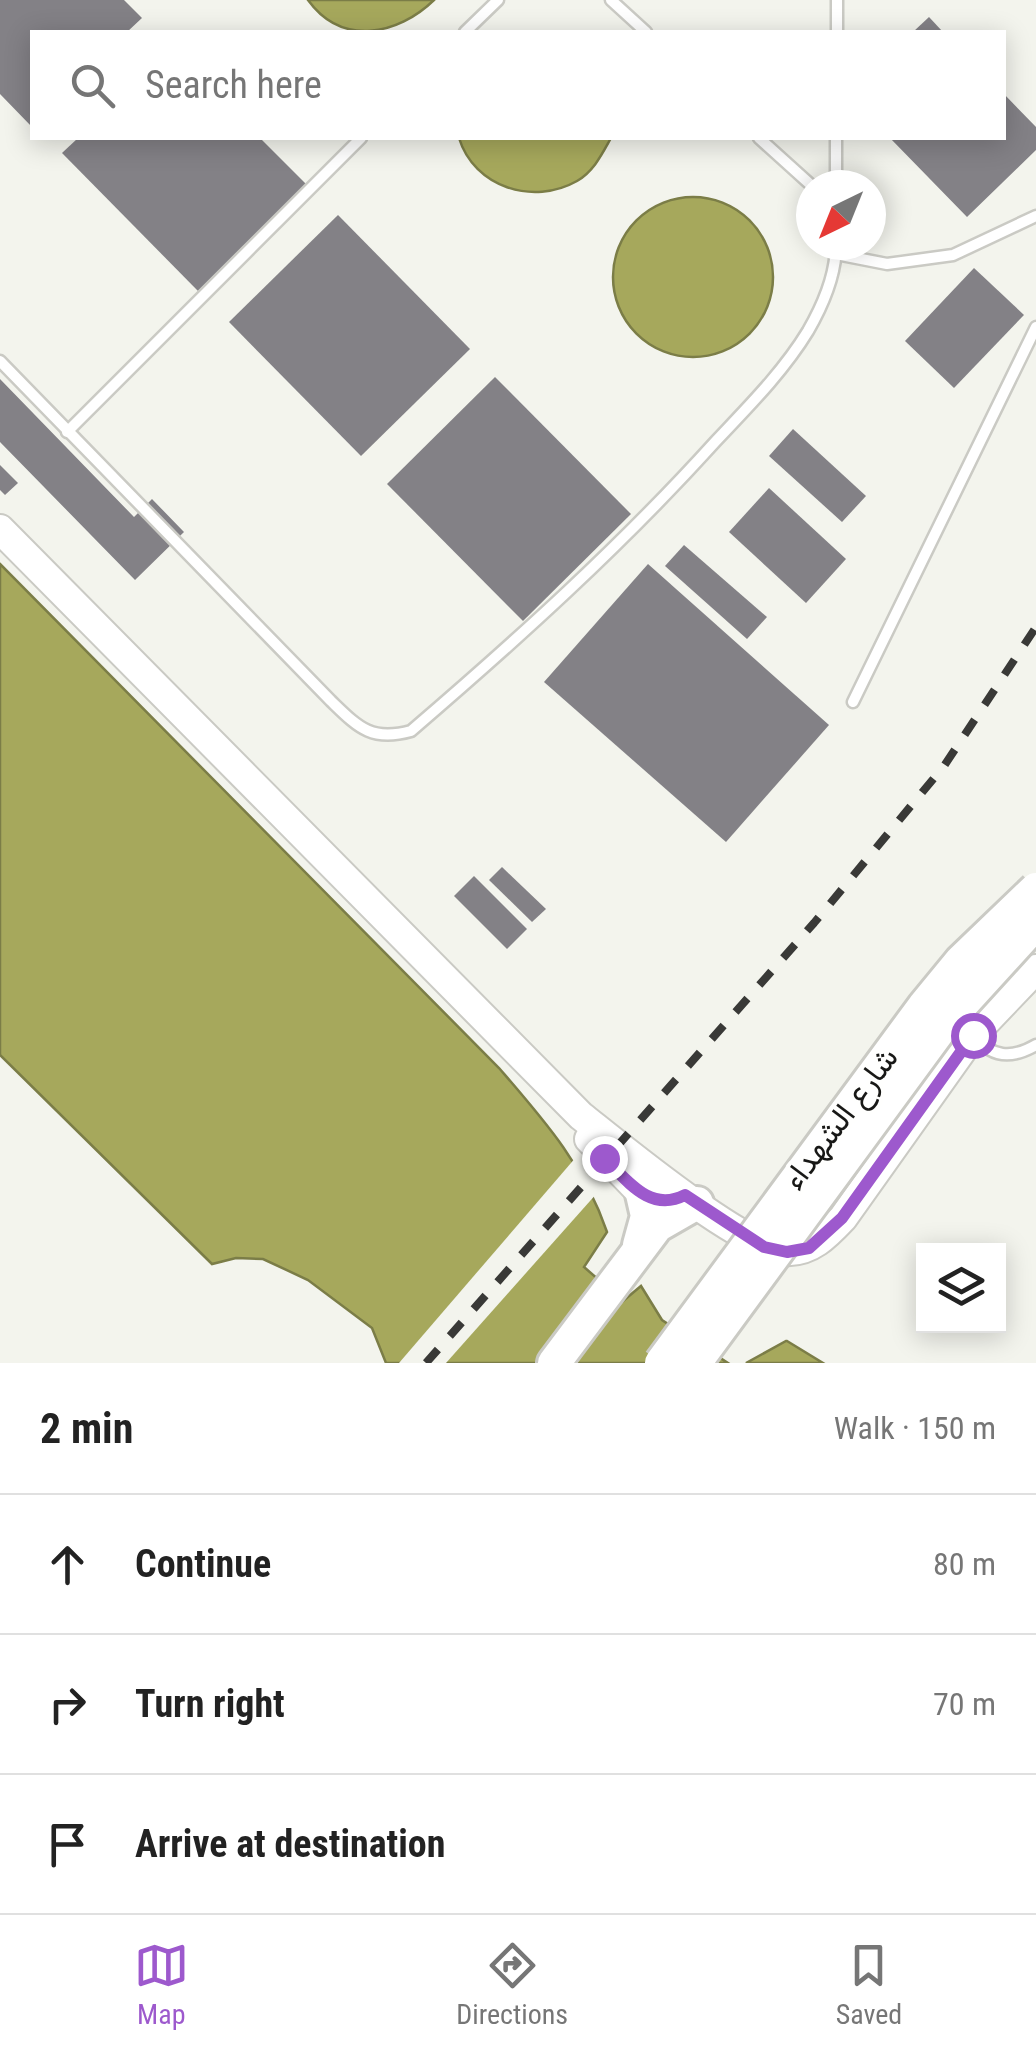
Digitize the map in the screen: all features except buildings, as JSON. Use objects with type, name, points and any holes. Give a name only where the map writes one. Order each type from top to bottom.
[{"type":"highway","name":"شارع الشهداء","points":[[661,1363],[924,1006],[961,961],[1036,888]]},
{"type":"highway","name":"شارع الشهداء","points":[[695,1363],[944,1024],[1036,923]]},
{"type":"highway","points":[[637,1249],[646,1228],[642,1194]]},
{"type":"highway","points":[[554,1363],[637,1249],[691,1199]]},
{"type":"main road","points":[[0,530],[580,1116],[691,1199],[764,1247],[787,1252],[809,1248],[842,1218],[973,1035],[1036,969]]},
{"type":"main road","points":[[580,1116],[596,1149],[642,1194],[658,1201],[691,1199]]},
{"type":"lane","points":[[467,30],[498,0]]},
{"type":"lane","points":[[610,0],[644,30]]},
{"type":"lane","points":[[837,0],[837,30]]},
{"type":"lane","points":[[67,432],[359,140]]},
{"type":"lane","points":[[761,140],[796,172]]},
{"type":"lane","points":[[836,140],[836,170]]},
{"type":"lane","points":[[873,260],[887,264],[954,254],[1036,216]]},
{"type":"lane","points":[[0,361],[341,710],[361,729],[389,737],[411,730],[521,636],[686,475],[776,376],[808,330],[832,279],[835,260]]},
{"type":"lane","points":[[853,702],[1036,328]]},
{"type":"lane","points":[[973,1035],[983,1047],[997,1054],[1013,1055],[1036,1045]]},
{"type":"shaded area","points":[[308,0],[434,0],[404,21],[376,30],[353,30],[322,15]]},
{"type":"shaded area","points":[[460,140],[610,140],[583,177],[542,192],[507,187],[491,180],[467,155]]},
{"type":"shaded area","points":[[693,197],[723,203],[749,221],[767,247],[773,277],[767,307],[749,333],[723,351],[693,357],[663,351],[637,333],[619,307],[613,277],[619,247],[637,221],[663,203]]},
{"type":"shaded area","points":[[0,564],[499,1068],[531,1106],[575,1165],[607,1232],[584,1267],[623,1301],[641,1286],[662,1320],[728,1363],[386,1363],[372,1328],[308,1280],[263,1259],[236,1258],[212,1264],[0,1055]]},
{"type":"shaded area","points":[[786,1341],[823,1363],[746,1363]]},
{"type":"pier","points":[[577,1156],[598,1192],[446,1363],[399,1363]]},
{"type":"railway","points":[[426,1363],[814,923],[944,766],[1036,627]]},
{"type":"route","points":[[604,1158],[649,1198],[668,1201],[685,1195],[764,1247],[787,1252],[809,1248],[842,1218],[973,1035]]}]
